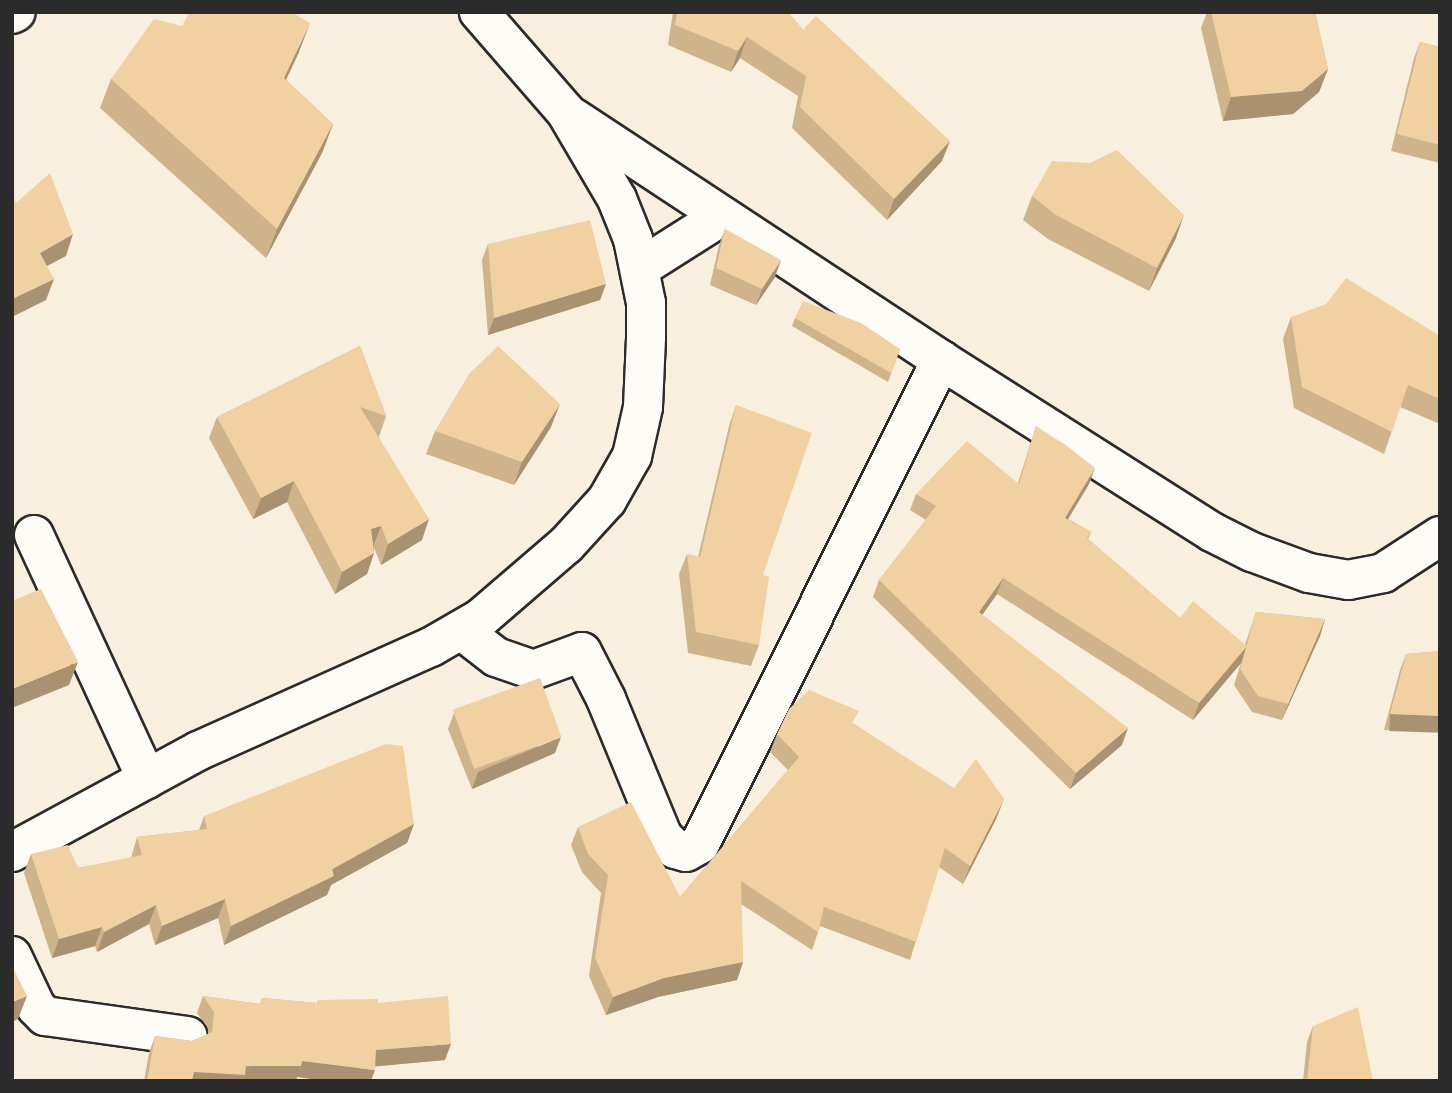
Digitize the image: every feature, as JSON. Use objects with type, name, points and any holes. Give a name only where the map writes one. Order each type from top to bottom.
[{"type":"street","points":[[12,852],[146,779],[461,630],[528,582],[566,545],[607,500],[632,456],[643,407],[646,303],[640,268],[617,199],[566,112],[479,12]]},
{"type":"street","points":[[566,112],[941,360],[1212,532],[1309,573],[1348,580],[1383,573],[1440,536]]},
{"type":"street","points":[[640,268],[722,216]]},
{"type":"street","points":[[461,630],[496,657],[533,670],[582,652],[606,699],[663,837],[675,849],[686,852],[700,844],[941,360]]},
{"type":"street","points":[[34,535],[146,779]]},
{"type":"street","points":[[12,956],[36,1007],[45,1016],[188,1036]]},
{"type":"building","points":[[189,12],[291,12],[310,23],[284,78],[333,124],[277,229],[111,79],[154,19],[182,26]]},
{"type":"building","points":[[677,12],[788,12],[803,30],[816,16],[950,141],[894,199],[800,107],[806,76],[747,37],[738,51],[675,25]]},
{"type":"building","points":[[1211,12],[1315,12],[1328,69],[1302,91],[1231,97]]},
{"type":"building","points":[[1420,42],[1440,47],[1440,145],[1397,134]]},
{"type":"building","points":[[1117,150],[1184,215],[1157,268],[1056,215],[1032,196],[1052,161],[1090,163]]},
{"type":"building","points":[[50,173],[73,234],[40,253],[54,279],[12,299],[12,194],[16,203]]},
{"type":"building","points":[[590,220],[606,284],[494,318],[488,244]]},
{"type":"building","points":[[725,229],[781,260],[762,289],[716,268]]},
{"type":"building","points":[[1346,278],[1440,336],[1440,399],[1408,385],[1392,432],[1302,387],[1291,317],[1326,304]]},
{"type":"building","points":[[803,301],[861,323],[900,349],[891,373],[795,318]]},
{"type":"building","points":[[360,346],[386,416],[360,407],[429,519],[388,544],[381,526],[371,529],[374,553],[342,572],[294,481],[261,498],[217,417]]},
{"type":"building","points":[[498,346],[560,404],[522,462],[435,431],[469,374]]},
{"type":"building","points":[[736,405],[812,433],[763,575],[769,577],[759,645],[696,632],[687,554],[700,557]]},
{"type":"building","points":[[1036,426],[1095,468],[1065,518],[1091,532],[1087,538],[1180,618],[1193,601],[1247,646],[1199,703],[1003,578],[979,612],[1128,728],[1076,773],[879,580],[936,506],[916,494],[967,441],[1019,484]]},
{"type":"building","points":[[41,589],[78,662],[12,689],[12,601]]},
{"type":"building","points":[[1256,612],[1325,619],[1288,704],[1258,696],[1240,669]]},
{"type":"building","points":[[1440,651],[1440,716],[1390,714],[1406,654]]},
{"type":"building","points":[[540,678],[562,737],[474,769],[453,710]]},
{"type":"building","points":[[809,690],[859,711],[852,723],[954,788],[976,759],[1004,799],[970,866],[945,848],[916,942],[824,907],[818,932],[741,881],[743,962],[664,978],[613,997],[595,958],[608,875],[588,854],[578,827],[631,802],[680,897],[799,757],[777,734],[789,709]]},
{"type":"building","points":[[386,744],[403,746],[414,824],[332,869],[334,876],[231,926],[225,899],[162,926],[156,905],[104,932],[102,927],[59,939],[31,854],[68,845],[78,868],[142,855],[137,837],[207,829],[204,816]]},
{"type":"building","points":[[12,966],[27,996],[12,1002]]},
{"type":"building","points":[[203,996],[261,1004],[262,998],[318,1003],[318,1000],[378,999],[378,1003],[448,996],[451,1044],[376,1050],[375,1070],[302,1061],[301,1066],[246,1066],[245,1075],[194,1072],[192,1081],[147,1081],[155,1036],[192,1041],[212,1032],[214,1012]]},
{"type":"building","points":[[1358,1007],[1373,1081],[1307,1081],[1313,1026]]}]
